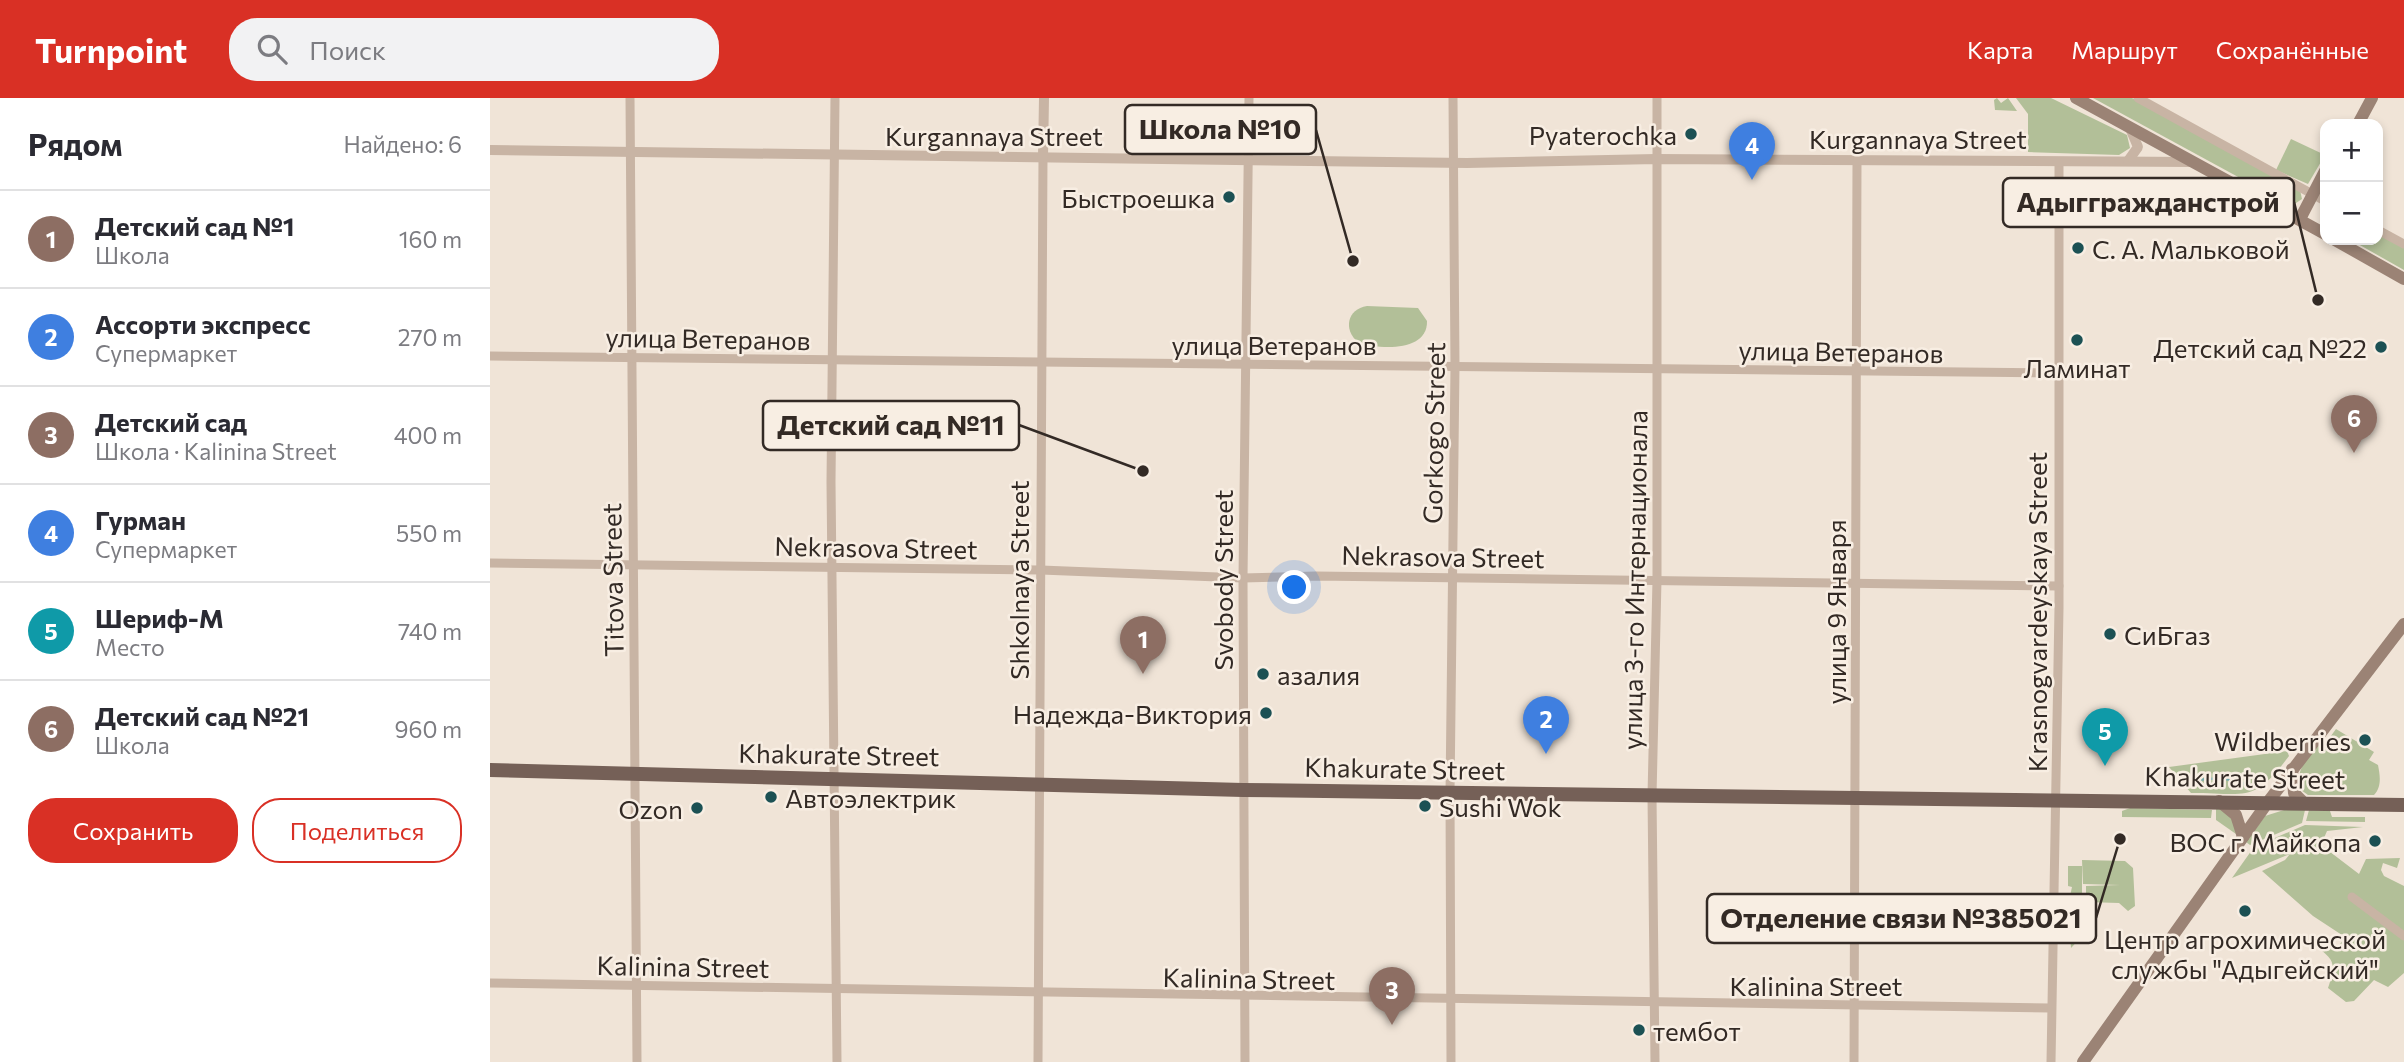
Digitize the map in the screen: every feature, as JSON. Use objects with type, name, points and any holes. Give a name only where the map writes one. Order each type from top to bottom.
[{"type":"main road","points":[[2076,98],[2320,231]]},
{"type":"main road","points":[[2352,119],[2363,98]]},
{"type":"main road","points":[[2361,119],[2372,98]]},
{"type":"main road","points":[[2303,221],[2319,197]]},
{"type":"main road","points":[[2345,245],[2404,279]]},
{"type":"main road","points":[[2083,1062],[2292,769],[2404,624]]},
{"type":"main road","points":[[2292,769],[2294,793],[2304,803]]},
{"type":"main road","name":"Khakurate Street","points":[[490,771],[1242,790],[2056,798],[2404,805]]},
{"type":"main road","points":[[2219,801],[2236,815],[2243,837]]},
{"type":"street","name":"Titova Street","points":[[630,98],[637,1062]]},
{"type":"street","points":[[835,98],[832,567],[837,778],[838,1062]]},
{"type":"street","name":"Shkolnaya Street","points":[[1038,1062],[1044,98]]},
{"type":"street","name":"Svobody Street","points":[[1245,1062],[1242,790],[1249,98]]},
{"type":"street","name":"Gorkogo Street","points":[[1451,1062],[1450,793],[1455,366],[1453,98]]},
{"type":"street","name":"улица 3-го Интернационала","points":[[1655,1062],[1652,796],[1657,580],[1657,98]]},
{"type":"street","points":[[2138,98],[2319,197]]},
{"type":"street","points":[[2128,161],[2138,147],[2130,128]]},
{"type":"street","name":"Kurgannaya Street","points":[[490,150],[835,157],[1452,163],[1657,159],[2193,162]]},
{"type":"street","name":"улица 9 Января","points":[[1854,1062],[1857,161]]},
{"type":"street","name":"Krasnogvardeyskaya Street","points":[[2051,1062],[2059,586],[2059,162]]},
{"type":"street","points":[[2383,233],[2404,244]]},
{"type":"street","name":"улица Ветеранов","points":[[490,356],[2059,373]]},
{"type":"street","name":"Nekrasova Street","points":[[490,563],[1041,570],[1243,578],[1316,576],[2059,586]]},
{"type":"street","points":[[2352,897],[2404,936]]},
{"type":"street","name":"Kalinina Street","points":[[490,983],[838,989],[1038,997],[2050,1008]]},
{"type":"green space","points":[[1997,98],[2001,103],[2008,98],[2017,111],[1995,110],[1994,100]]},
{"type":"green space","points":[[2016,98],[2051,98],[2127,135],[2130,148],[2119,155],[2028,152],[2028,114]]},
{"type":"green space","points":[[2093,98],[2132,98],[2300,190],[2302,199],[2293,205],[2286,203]]},
{"type":"green space","points":[[2291,139],[2320,153],[2320,164],[2308,184],[2276,170]]},
{"type":"green space","points":[[2383,236],[2404,248],[2404,270],[2360,245],[2383,245]]},
{"type":"green space","points":[[1367,306],[1418,308],[1427,321],[1425,331],[1420,338],[1401,346],[1367,345],[1358,342],[1350,332],[1349,321],[1355,311]]},
{"type":"green space","points":[[2336,729],[2374,752],[2369,760],[2378,765],[2380,781],[2374,795],[2308,795],[2301,790],[2299,776],[2303,765],[2319,743],[2325,744]]},
{"type":"green space","points":[[2287,751],[2289,756],[2266,782],[2257,789],[2237,794],[2191,793],[2169,767]]},
{"type":"green space","points":[[2130,808],[2212,810],[2211,818],[2122,817],[2122,811]]},
{"type":"green space","points":[[2216,809],[2226,809],[2234,815],[2236,834],[2216,820]]},
{"type":"green space","points":[[2284,810],[2305,810],[2302,823],[2250,845],[2246,842],[2265,816]]},
{"type":"green space","points":[[2309,810],[2330,811],[2332,817],[2365,817],[2365,822],[2306,821]]},
{"type":"green space","points":[[2305,825],[2363,827],[2327,831],[2321,845],[2359,874],[2366,859],[2400,858],[2397,868],[2383,863],[2381,870],[2384,876],[2404,886],[2404,973],[2388,987],[2374,980],[2354,1001],[2346,1002],[2328,988],[2333,970],[2331,960],[2311,940],[2317,938],[2336,950],[2345,937],[2313,916],[2262,871],[2285,860],[2290,854],[2232,878],[2254,847]]},
{"type":"green space","points":[[2082,860],[2125,861],[2133,868],[2135,906],[2128,911],[2119,903],[2086,902],[2086,886],[2120,885],[2083,884]]},
{"type":"green space","points":[[2068,866],[2082,866],[2082,911],[2079,911],[2078,905],[2068,905],[2072,887],[2068,886]]},
{"type":"green space","points":[[2084,928],[2084,934],[2071,948],[2070,929]]},
{"type":"waterway","points":[[2182,781],[2222,778],[2262,788]]},
{"type":"place","name":"Pyaterochka","points":[[1691,134]]},
{"type":"place","name":"Гурман","points":[[1752,180]]},
{"type":"place","name":"Быстроешка","points":[[1229,197]]},
{"type":"place","name":"С. А. Мальковой","points":[[2078,248]]},
{"type":"place","name":"Школа №10","points":[[1353,261]]},
{"type":"place","name":"Адыггражданстрой","points":[[2318,300]]},
{"type":"place","name":"Ламинат","points":[[2077,340]]},
{"type":"place","name":"Детский сад №22","points":[[2381,347]]},
{"type":"place","name":"Детский сад №21","points":[[2354,453]]},
{"type":"place","name":"Детский сад №11","points":[[1143,471]]},
{"type":"place","name":"СиБгаз","points":[[2110,634]]},
{"type":"place","name":"Детский сад №1","points":[[1143,674]]},
{"type":"place","name":"азалия","points":[[1263,674]]},
{"type":"place","name":"Надежда-Виктория","points":[[1266,713]]},
{"type":"place","name":"Wildberries","points":[[2365,740]]},
{"type":"place","name":"Ассорти экспресс","points":[[1546,754]]},
{"type":"place","name":"Шериф-М","points":[[2105,766]]},
{"type":"place","name":"Автоэлектрик","points":[[771,797]]},
{"type":"place","name":"Sushi Wok","points":[[1425,806]]},
{"type":"place","name":"Ozon","points":[[697,808]]},
{"type":"place","name":"Отделение связи №385021","points":[[2120,839]]},
{"type":"place","name":"ВОС г. Майкопа","points":[[2375,841]]},
{"type":"place","name":"Центр агрохимической службы \"Адыгейский\"","points":[[2245,911]]},
{"type":"place","name":"Детский сад","points":[[1392,1025]]},
{"type":"place","name":"тембот","points":[[1639,1030]]}]
